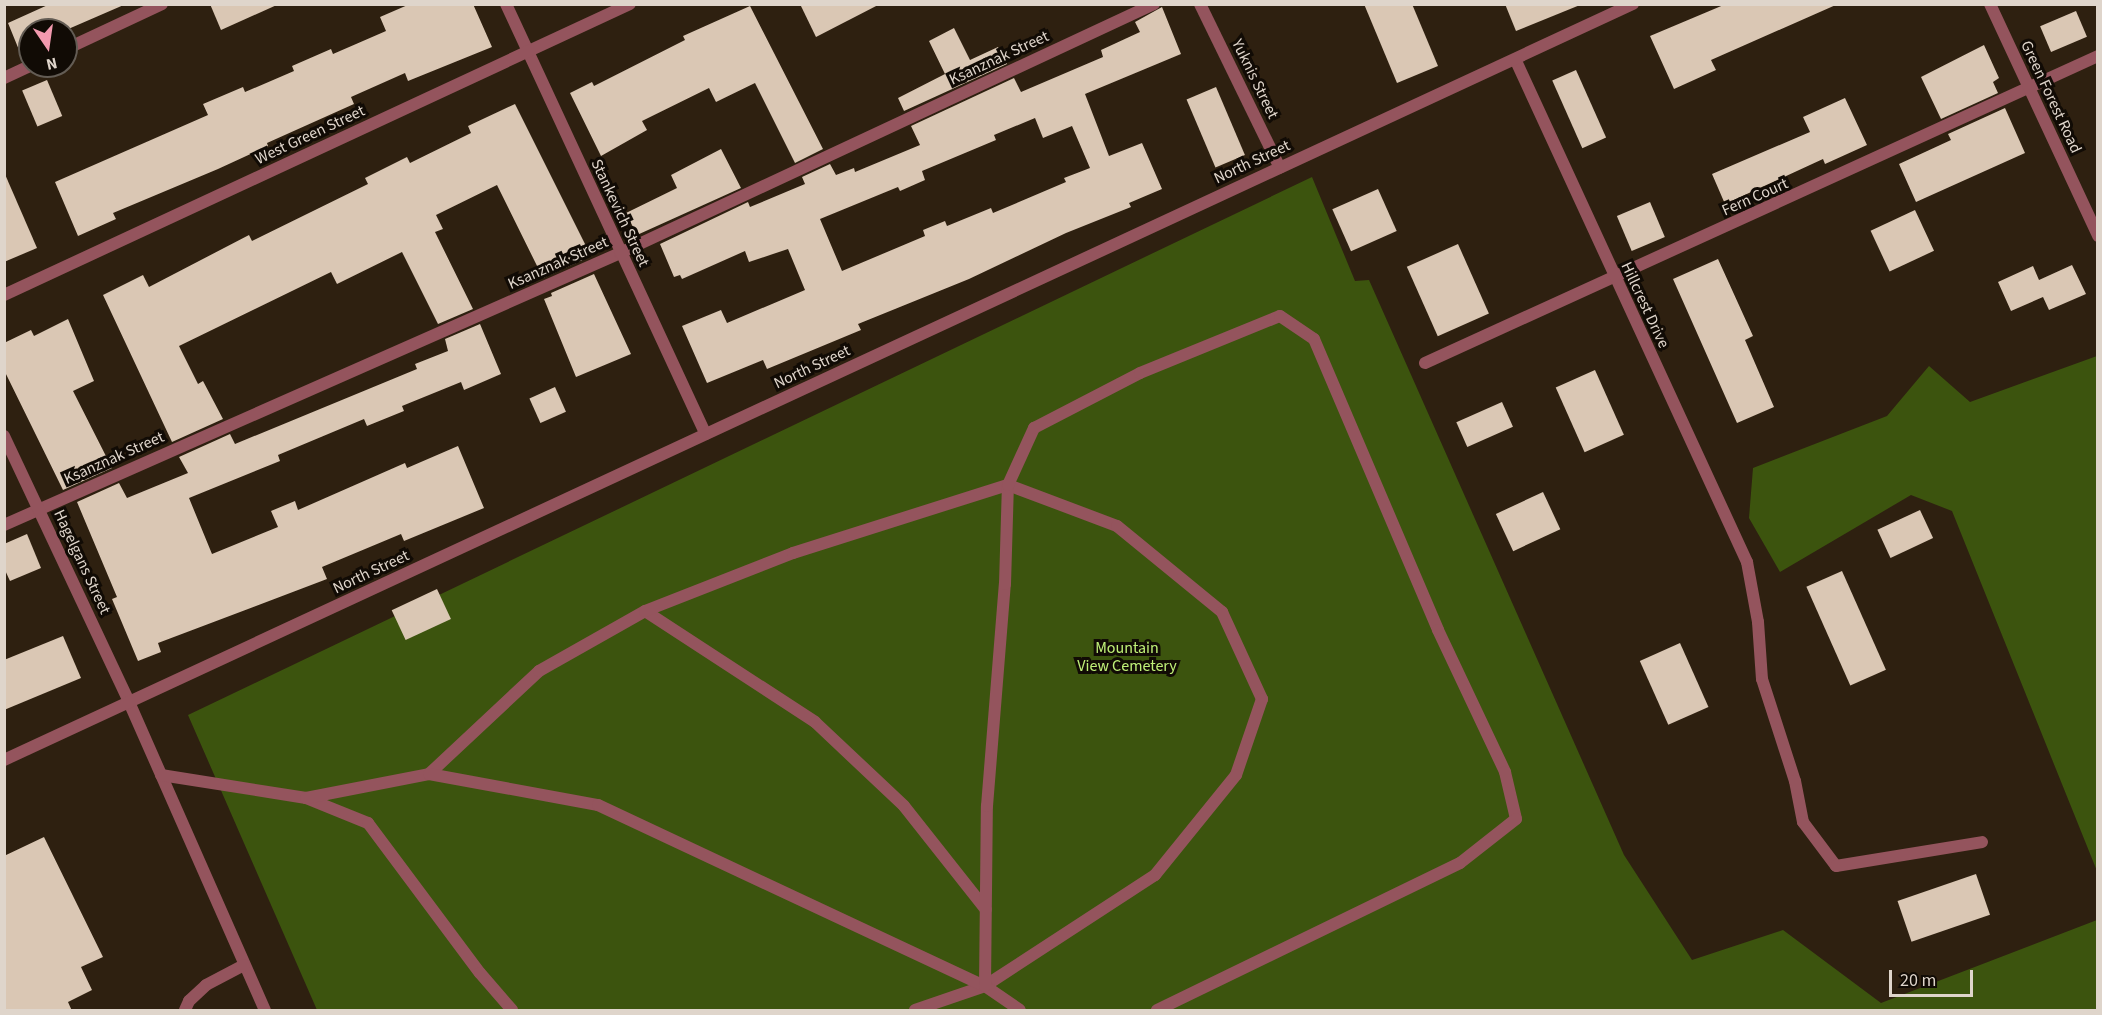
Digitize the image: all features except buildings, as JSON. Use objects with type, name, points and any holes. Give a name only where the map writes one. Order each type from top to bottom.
[{"type":"street","points":[[78,43],[162,4]]},
{"type":"street","name":"Stankevich Street","points":[[506,4],[620,254],[706,434]]},
{"type":"street","name":"West Green Street","points":[[4,295],[630,4]]},
{"type":"street","name":"Ksanznak Street","points":[[4,525],[620,254],[1154,4]]},
{"type":"street","name":"Yuknis Street","points":[[1200,4],[1280,168]]},
{"type":"street","name":"North Street","points":[[4,760],[1280,168],[1516,61],[1633,4]]},
{"type":"street","name":"Green Forest Road","points":[[1990,4],[2097,236]]},
{"type":"street","name":"Fern Court","points":[[1425,363],[1614,279],[2097,56]]},
{"type":"street","name":"Hillcrest Drive","points":[[1516,61],[1614,279],[1747,562],[1758,622],[1762,679],[1795,781],[1803,822],[1836,866],[1982,842]]},
{"type":"street","points":[[4,78],[18,72]]},
{"type":"street","points":[[985,986],[987,806],[1005,584],[1008,485],[1034,428],[1140,372],[1280,316],[1314,339],[1438,630],[1505,772],[1516,819],[1460,863],[1157,1011]]},
{"type":"street","name":"Hagelgans Street","points":[[4,436],[129,702],[265,1011]]},
{"type":"street","points":[[429,774],[539,671],[645,611],[793,553],[1008,485],[1117,526],[1222,612],[1262,699],[1236,775],[1155,875],[985,986],[915,1011]]},
{"type":"street","points":[[645,611],[815,722],[904,806],[986,910]]},
{"type":"street","points":[[306,798],[429,774],[598,805],[985,986],[1020,1011]]},
{"type":"street","points":[[161,775],[306,798],[368,823],[480,973],[512,1011]]},
{"type":"street","points":[[185,1011],[189,1001],[206,985],[244,965]]},
{"type":"green space","name":"Mountain View Cemetery","points":[[1312,177],[1355,281],[1369,280],[1624,855],[1692,960],[1783,930],[1881,1003],[2097,920],[2097,1010],[317,1010],[188,715]]},
{"type":"green space","points":[[2098,356],[2097,871],[1952,511],[1911,495],[1780,572],[1749,518],[1753,468],[1887,416],[1929,366],[1970,402]]}]
